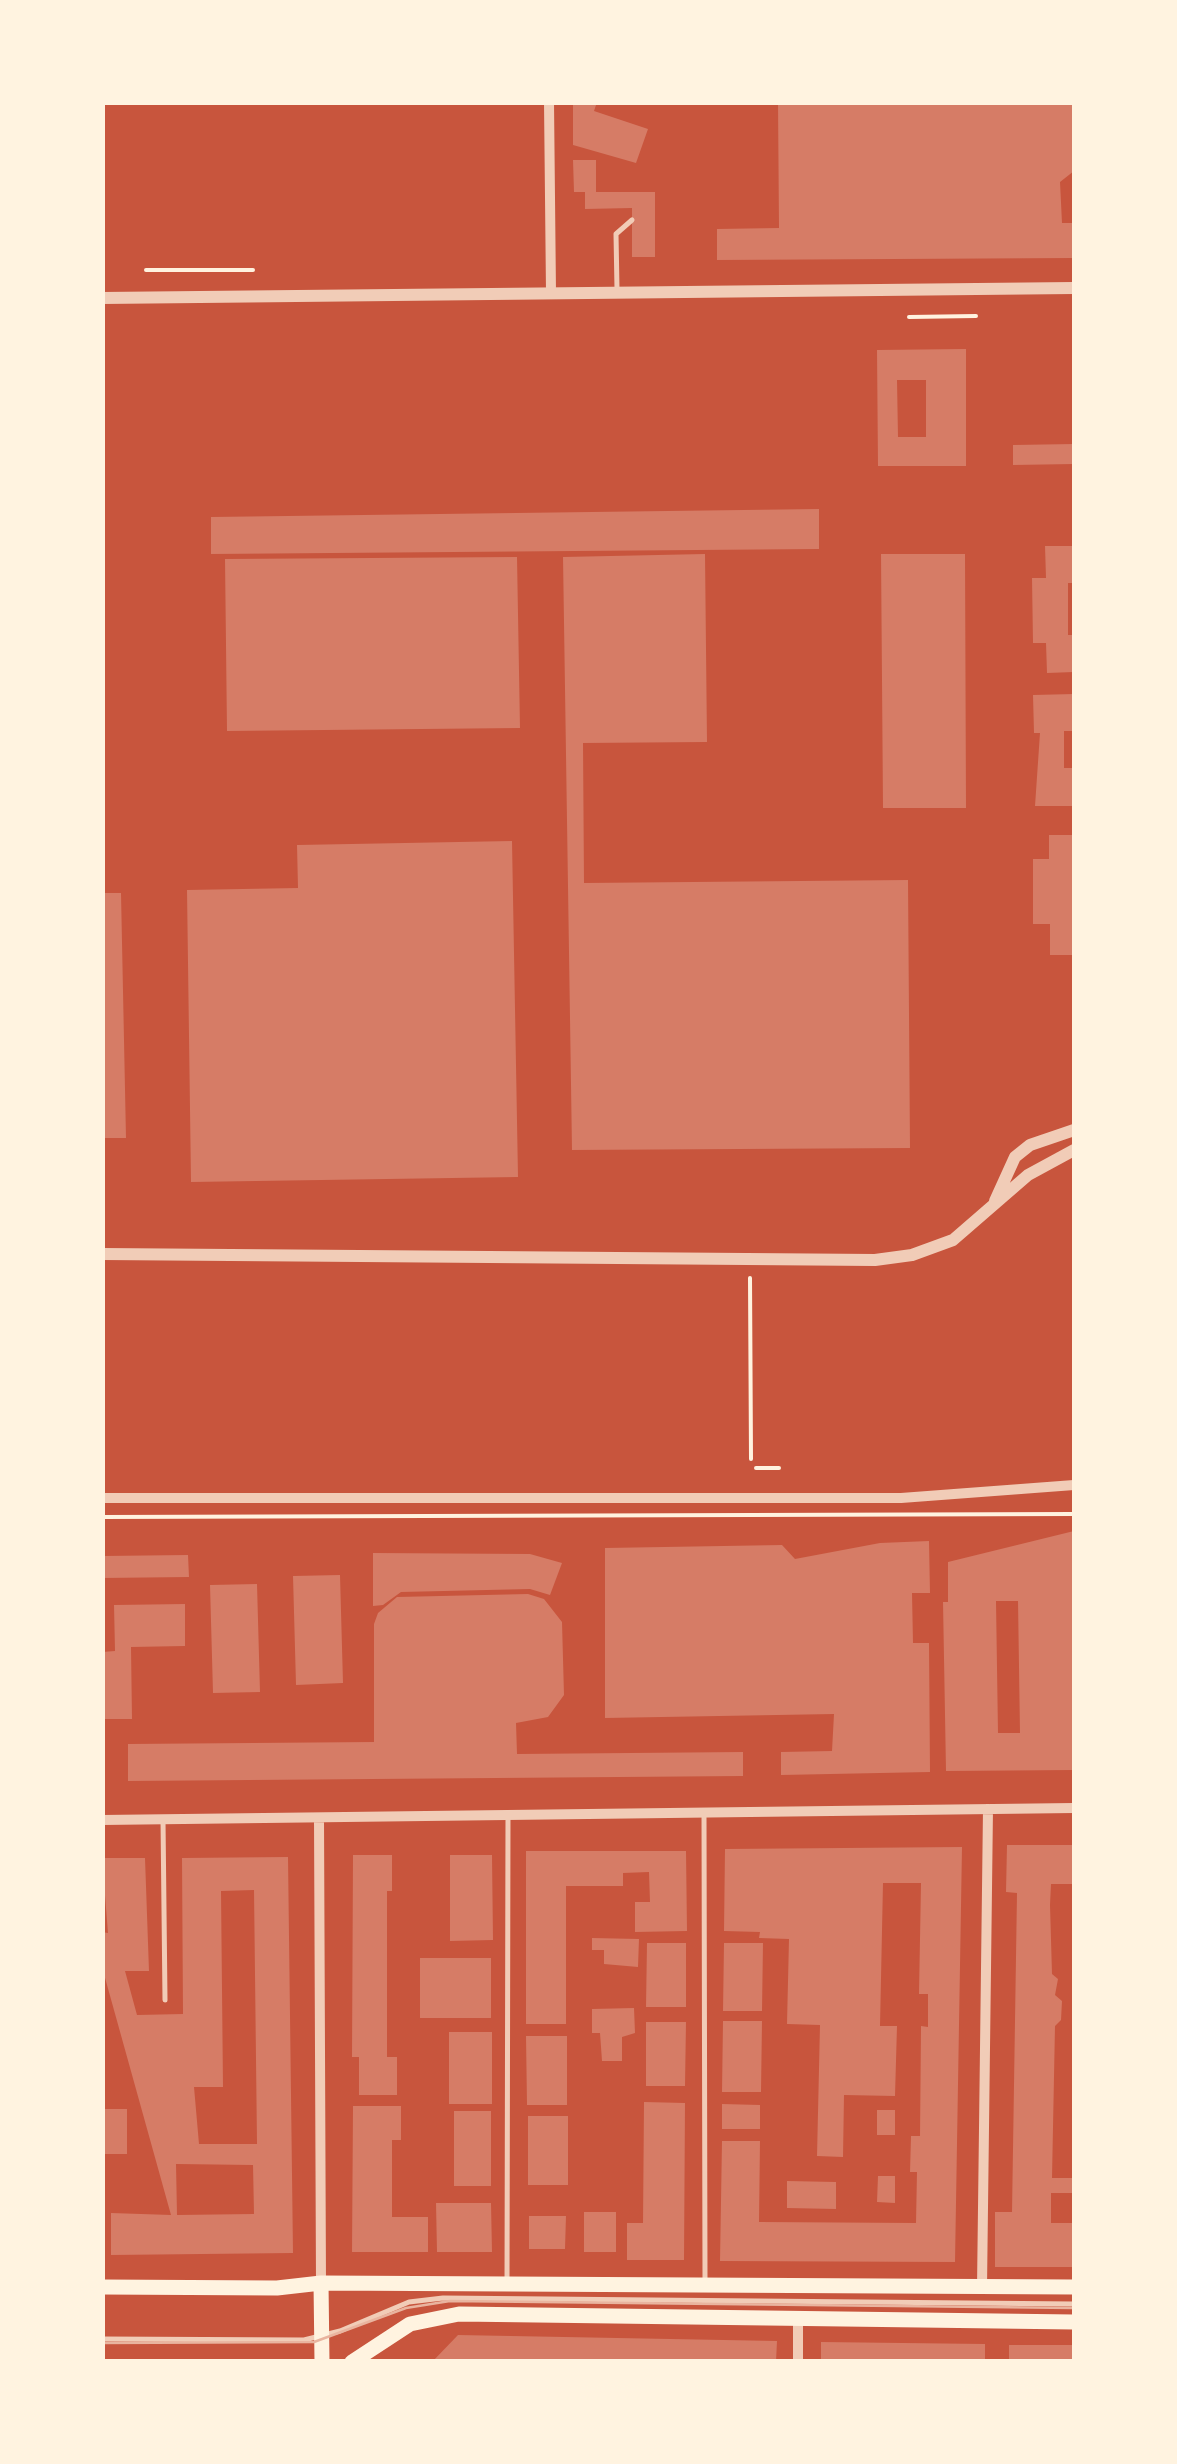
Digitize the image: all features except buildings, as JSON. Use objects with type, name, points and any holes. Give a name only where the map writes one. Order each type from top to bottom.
[{"type":"main road","points":[[321,2283],[322,2362]]},
{"type":"main road","points":[[102,2287],[507,2283],[1074,2288]]},
{"type":"main road","points":[[352,2362],[410,2324],[442,2315],[1074,2322]]},
{"type":"street","points":[[549,102],[551,293]]},
{"type":"street","points":[[102,298],[1074,288]]},
{"type":"street","points":[[992,1208],[1015,1157],[1030,1145],[1074,1130]]},
{"type":"street","points":[[102,1254],[875,1260],[932,1249],[971,1228],[1028,1174],[1074,1150]]},
{"type":"street","points":[[102,1498],[901,1498],[1074,1486]]},
{"type":"street","points":[[102,1820],[1074,1808]]},
{"type":"street","points":[[982,2287],[988,1809]]},
{"type":"street","points":[[318,1818],[321,2283]]},
{"type":"street","points":[[798,2318],[798,2362]]},
{"type":"lane","points":[[617,292],[616,234],[632,220]]},
{"type":"lane","points":[[704,1813],[704,2284]]},
{"type":"lane","points":[[507,2283],[508,1816]]},
{"type":"lane","points":[[163,1820],[165,2000]]},
{"type":"lane","points":[[102,2339],[292,2340],[322,2336],[402,2304],[436,2298],[1074,2304]]},
{"type":"path","points":[[146,270],[254,270]]},
{"type":"path","points":[[909,317],[976,316]]},
{"type":"path","points":[[750,1278],[751,1459]]},
{"type":"path","points":[[756,1468],[779,1468]]},
{"type":"path","points":[[102,1517],[1074,1514]]},
{"type":"tram line","points":[[102,2343],[314,2342],[406,2308],[450,2301],[1074,2308]]}]
